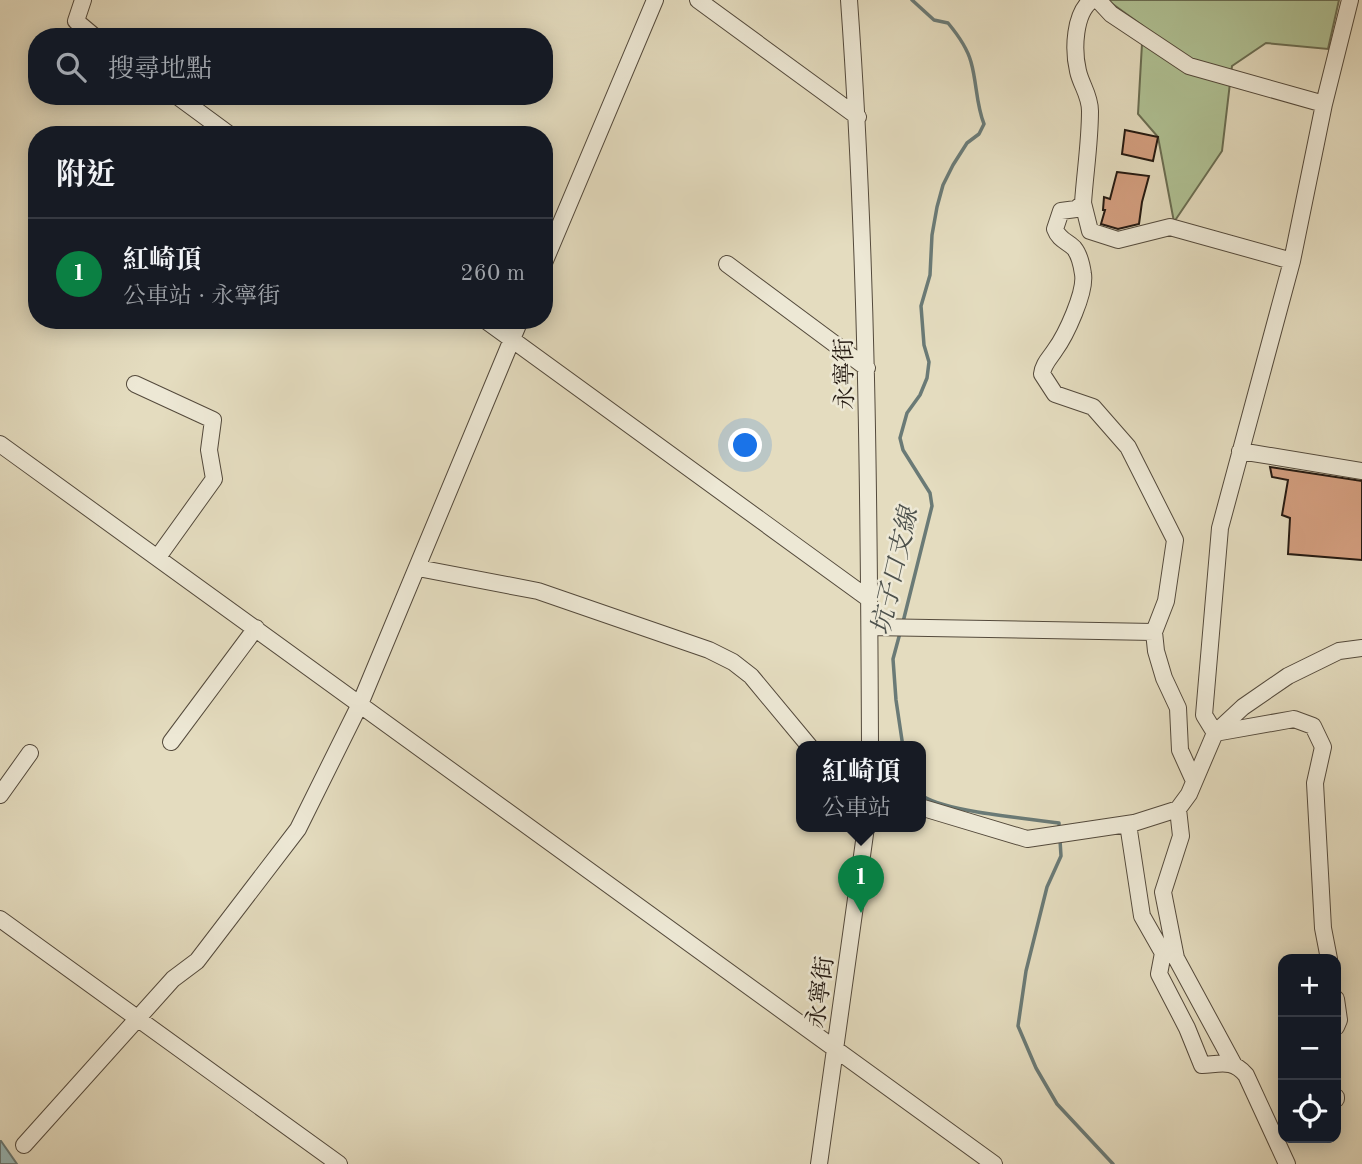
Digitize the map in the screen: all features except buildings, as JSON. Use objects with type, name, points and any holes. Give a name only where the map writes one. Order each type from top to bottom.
[{"type":"street","points":[[83,0],[76,21],[84,28]]},
{"type":"street","points":[[553,242],[655,0]]},
{"type":"street","points":[[698,0],[858,117]]},
{"type":"street","name":"永寧街","points":[[849,0],[858,117],[867,368],[870,741]]},
{"type":"street","points":[[1092,0],[1079,17],[1077,50],[1078,70],[1088,93],[1090,111],[1083,203],[1090,231],[1118,240],[1170,227],[1292,261]]},
{"type":"street","points":[[1098,0],[1111,14],[1188,66],[1324,104]]},
{"type":"street","points":[[1215,733],[1204,715],[1220,528],[1292,261],[1324,104],[1350,0]]},
{"type":"street","points":[[189,105],[218,126]]},
{"type":"street","points":[[1083,203],[1076,209],[1063,209],[1059,214],[1056,233],[1074,249],[1083,276],[1073,318],[1042,373],[1055,394],[1093,407],[1128,447],[1175,540],[1166,601],[1154,632],[1156,652],[1164,678],[1178,708],[1180,750],[1194,781]]},
{"type":"street","points":[[727,264],[867,368]]},
{"type":"street","points":[[497,329],[869,599]]},
{"type":"street","points":[[24,1145],[173,979],[197,961],[298,829],[360,704],[516,329]]},
{"type":"street","points":[[135,383],[213,420],[209,450],[214,480],[158,557]]},
{"type":"street","points":[[2,448],[158,557],[994,1164]]},
{"type":"street","points":[[1240,451],[1362,471]]},
{"type":"street","points":[[418,568],[538,592],[709,650],[733,662],[751,676],[805,741]]},
{"type":"street","points":[[870,627],[1154,632]]},
{"type":"street","points":[[171,742],[256,628]]},
{"type":"street","points":[[926,809],[1027,839],[1128,824],[1178,809],[1189,794],[1215,733],[1243,706],[1288,676],[1339,651],[1362,648]]},
{"type":"street","points":[[1215,733],[1294,719],[1313,726],[1323,747],[1315,783],[1323,928],[1328,954]]},
{"type":"street","points":[[0,795],[30,753]]},
{"type":"street","points":[[1178,809],[1181,836],[1163,892],[1176,958],[1234,1065]]},
{"type":"street","points":[[1128,824],[1142,916],[1163,953],[1159,974],[1187,1028],[1202,1065],[1239,1066],[1278,1136]]},
{"type":"street","name":"永寧街","points":[[819,1164],[865,832]]},
{"type":"street","points":[[0,919],[339,1164]]},
{"type":"street","points":[[1281,1143],[1287,1164]]},
{"type":"green space","points":[[1107,0],[1339,0],[1328,49],[1266,43],[1232,66],[1222,151],[1174,222],[1158,137],[1138,114],[1143,26]]},
{"type":"water","points":[[1,1141],[17,1164],[0,1164]]},
{"type":"waterway","name":"坑子口支線","points":[[903,622],[932,506],[930,493],[903,450],[900,438],[907,413],[920,395],[927,378],[929,362],[924,345],[921,306],[930,275],[932,235],[943,185],[967,143],[979,134],[984,124],[965,46],[948,23],[934,20],[912,0]]},
{"type":"waterway","name":"坑子口支線","points":[[900,633],[893,659],[902,741]]},
{"type":"waterway","name":"坑子口支線","points":[[926,797],[965,810],[1059,823],[1059,829]]},
{"type":"waterway","name":"坑子口支線","points":[[1060,840],[1061,856],[1047,887],[1026,971],[1018,1026],[1036,1068],[1057,1104],[1113,1164]]},
{"type":"place","name":"紅崎頂","points":[[861,913]]}]
